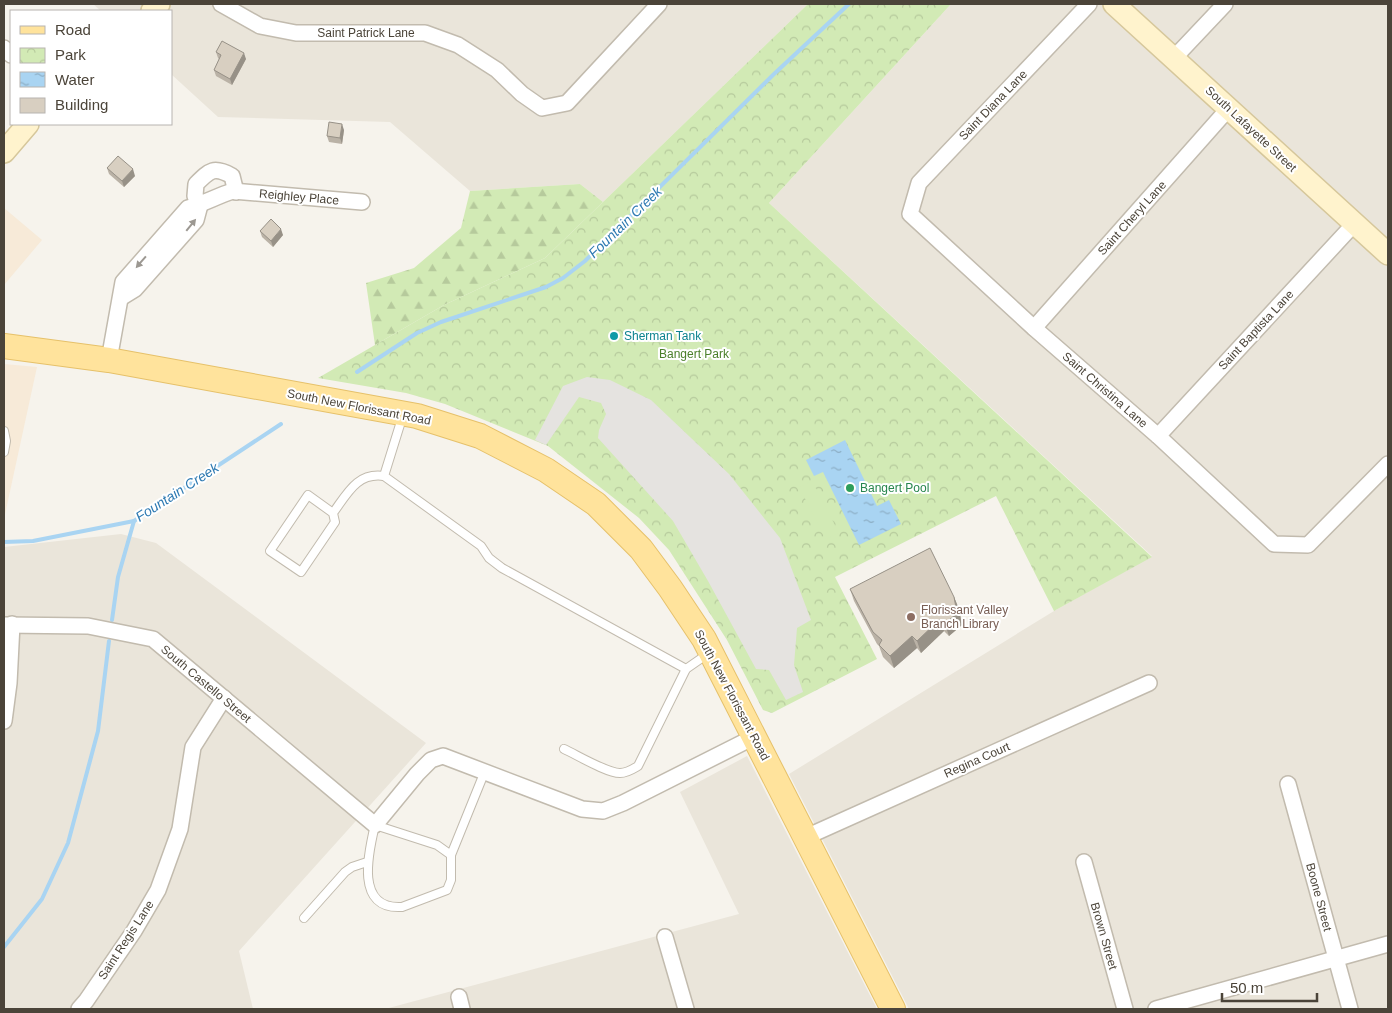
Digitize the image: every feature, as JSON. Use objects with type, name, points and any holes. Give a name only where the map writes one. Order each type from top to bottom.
[{"type":"main road","name":"South New Florissant Road","points":[[4,346],[109,360],[417,416],[480,436],[546,470],[596,504],[641,549],[704,639],[893,1009]]},
{"type":"street","name":"Saint Patrick Lane","points":[[221,4],[260,26],[296,33],[425,33],[458,45],[497,70],[522,94],[542,108],[567,103],[659,4]]},
{"type":"street","name":"Saint Diana Lane","points":[[910,214],[919,183],[1089,4]]},
{"type":"street","name":"South Lafayette Street","points":[[1114,4],[1388,254]]},
{"type":"street","points":[[1174,58],[1225,4]]},
{"type":"street","name":"Saint Cheryl Lane","points":[[1034,328],[1229,108]]},
{"type":"street","points":[[4,152],[27,125]]},
{"type":"street","points":[[200,205],[195,196],[196,184],[207,172],[222,170],[232,176],[236,192]]},
{"type":"street","name":"Reighley Place","points":[[109,360],[124,282],[159,251],[188,208],[200,205],[202,202],[218,195],[236,192],[362,202]]},
{"type":"street","name":"Saint Christina Lane","points":[[910,214],[1034,328],[1158,436],[1274,544],[1308,545],[1388,464]]},
{"type":"street","name":"Saint Baptista Lane","points":[[1158,436],[1354,224]]},
{"type":"street","points":[[4,721],[9,683],[8,624]]},
{"type":"street","name":"South Castello Street","points":[[8,624],[88,626],[153,639],[374,826]]},
{"type":"street","name":"Regina Court","points":[[806,837],[1149,684]]},
{"type":"street","name":"Saint Regis Lane","points":[[78,1009],[86,1001],[134,932],[158,890],[180,829],[194,748],[224,698]]},
{"type":"street","points":[[374,826],[417,774],[431,760],[443,756],[582,809],[603,811],[623,803],[754,737]]},
{"type":"street","name":"Boone Street","points":[[1288,784],[1350,1009]]},
{"type":"street","name":"Brown Street","points":[[1084,862],[1125,1009]]},
{"type":"street","points":[[665,937],[686,1009]]},
{"type":"street","points":[[1156,1009],[1388,944]]},
{"type":"lane","points":[[384,476],[404,414]]},
{"type":"lane","points":[[4,432],[6,440],[4,452]]},
{"type":"lane","points":[[333,513],[308,495],[270,551],[301,572],[335,522],[333,513],[354,485],[374,475],[384,476],[481,546],[489,558],[502,568],[686,669]]},
{"type":"lane","points":[[564,749],[611,771],[620,773],[630,771],[638,766],[686,669],[710,652]]},
{"type":"lane","points":[[451,855],[437,844],[374,826],[367,862],[368,884],[372,894],[385,905],[395,908],[447,890],[451,880],[451,855],[486,771]]},
{"type":"lane","points":[[304,918],[345,872],[352,867],[367,862]]},
{"type":"shaded area","points":[[93,4],[808,4],[603,202],[580,184],[470,191],[390,122],[218,117],[172,75],[172,10],[100,10]]},
{"type":"shaded area","points":[[951,4],[1388,4],[1388,1009],[909,1009],[789,774],[1054,611],[1152,556],[769,203]]},
{"type":"shaded area","points":[[4,208],[42,240],[4,285]]},
{"type":"shaded area","points":[[4,364],[37,367],[4,519]]},
{"type":"shaded area","points":[[587,377],[610,380],[651,400],[729,474],[780,538],[811,620],[797,628],[794,665],[803,692],[786,700],[769,670],[756,669],[673,521],[598,438],[599,430],[606,414],[601,403],[579,397],[546,445],[535,440],[563,386]]},
{"type":"shaded area","points":[[121,534],[156,543],[426,743],[239,951],[253,1009],[4,1009],[4,547]]},
{"type":"shaded area","points":[[747,756],[877,1009],[385,1009],[739,914],[680,792]]},
{"type":"green space","name":"Bangert Park","points":[[808,4],[951,4],[769,203],[1152,557],[1054,611],[996,496],[835,577],[877,659],[772,713],[763,710],[727,640],[669,550],[639,518],[548,446],[445,404],[406,393],[318,378],[444,305],[545,258]]},
{"type":"green space","points":[[580,184],[603,202],[545,258],[444,305],[375,345],[366,283],[414,268],[461,228],[470,191]]},
{"type":"green space","points":[[812,481],[839,533],[826,539],[799,487]]},
{"type":"water","name":"Bangert Pool","points":[[845,440],[877,506],[889,500],[901,524],[859,545],[823,472],[814,476],[806,460]]},
{"type":"building","points":[[222,41],[244,53],[230,79],[214,70],[221,55],[216,52]]},
{"type":"building","points":[[329,122],[342,124],[340,138],[327,136]]},
{"type":"building","points":[[118,156],[133,169],[122,181],[107,168]]},
{"type":"building","points":[[271,219],[281,229],[271,241],[260,231]]},
{"type":"building","name":"Florissant Valley Branch Library","points":[[930,548],[954,597],[957,613],[945,624],[940,619],[917,641],[912,636],[890,656],[879,645],[882,640],[873,632],[850,589]]},
{"type":"waterway","name":"Fountain Creek","points":[[357,372],[417,333],[441,322],[546,287],[563,278],[585,261],[774,74],[849,4]]},
{"type":"waterway","name":"Fountain Creek","points":[[4,542],[33,541],[134,521],[281,424]]},
{"type":"waterway","points":[[112,620],[118,577],[134,521]]},
{"type":"waterway","points":[[4,947],[42,899],[68,843],[98,731],[109,641]]},
{"type":"place","name":"Sherman Tank","points":[[614,336]]},
{"type":"place","name":"Bangert Pool","points":[[850,488]]},
{"type":"place","name":"Florissant Valley Branch Library","points":[[911,617]]}]
